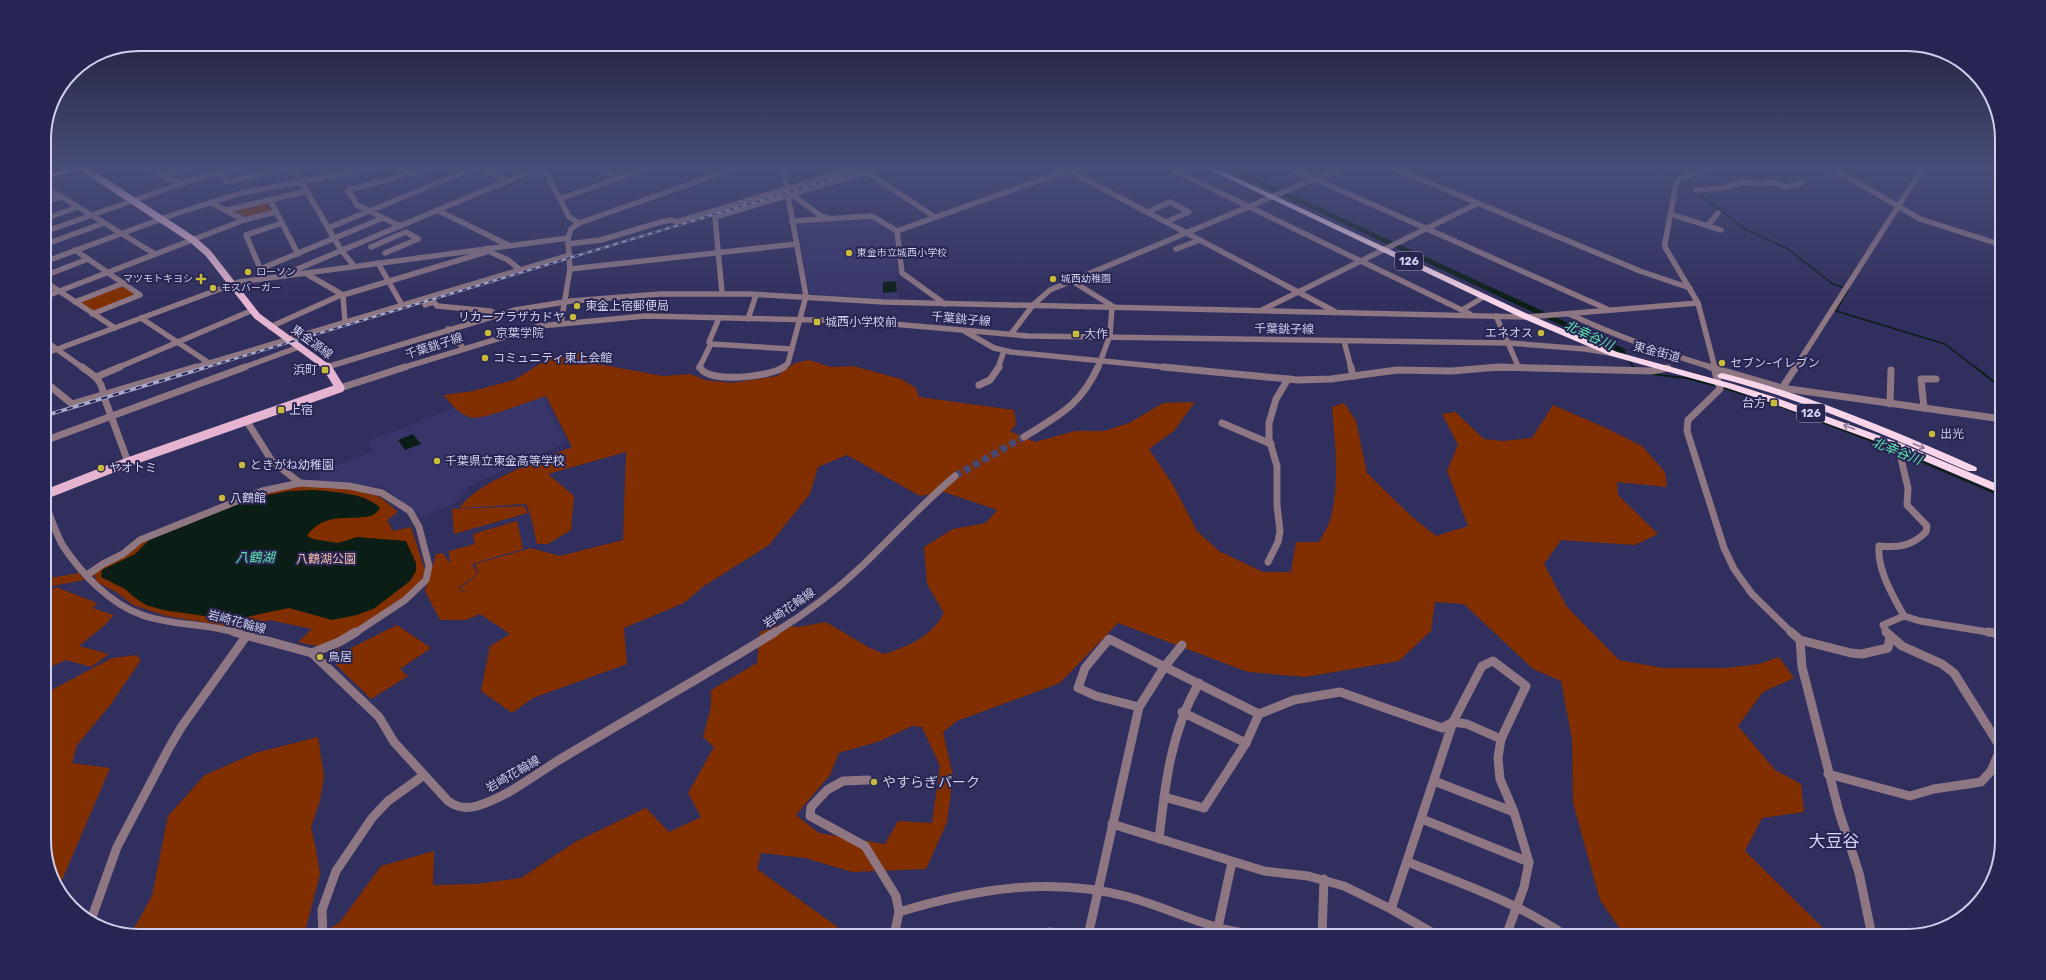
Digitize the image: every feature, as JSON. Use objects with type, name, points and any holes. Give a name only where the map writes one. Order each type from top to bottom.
[{"type":"highway","name":"東金街道","points":[[1309,212],[1527,316],[1587,341],[1627,354],[1803,396],[1995,487]]},
{"type":"highway","name":"東金街道","points":[[1386,248],[1537,316],[1614,354],[1668,368],[1717,375],[1770,399],[1901,443],[1995,479]]},
{"type":"main road","name":"東金源線","points":[[151,212],[193,240],[208,253],[253,310],[270,327],[327,367],[340,388]]},
{"type":"main road","points":[[51,493],[128,462],[340,388]]},
{"type":"street","points":[[51,217],[65,212]]},
{"type":"street","points":[[85,212],[155,254]]},
{"type":"street","points":[[51,230],[103,212]]},
{"type":"street","points":[[51,259],[183,212]]},
{"type":"street","points":[[230,212],[244,220]]},
{"type":"street","points":[[51,294],[244,220],[276,212],[298,254]]},
{"type":"street","points":[[319,212],[342,250],[354,266]]},
{"type":"street","points":[[328,228],[367,212]]},
{"type":"street","points":[[370,212],[400,226]]},
{"type":"street","points":[[280,276],[433,212]]},
{"type":"street","points":[[441,212],[508,245]]},
{"type":"street","points":[[567,212],[569,217],[579,223]]},
{"type":"street","points":[[561,323],[566,302],[570,269],[568,238],[571,229],[579,223],[611,212]]},
{"type":"street","points":[[568,244],[601,240],[661,222],[671,220],[677,222],[710,212]]},
{"type":"street","points":[[722,293],[715,217],[733,212]]},
{"type":"street","points":[[719,318],[709,342],[711,344],[699,368],[703,373],[718,376],[748,377],[771,373],[782,369],[788,363],[806,296],[791,212]]},
{"type":"street","points":[[815,212],[821,216],[829,218]]},
{"type":"street","points":[[928,212],[936,217]]},
{"type":"street","points":[[897,231],[951,212]]},
{"type":"street","points":[[1148,212],[1336,312]]},
{"type":"street","points":[[1166,222],[1188,212]]},
{"type":"street","points":[[1011,334],[1033,305],[1050,290],[1238,212]]},
{"type":"street","points":[[1259,212],[1472,315]]},
{"type":"street","points":[[1389,212],[1609,310]]},
{"type":"street","points":[[1262,310],[1460,212]]},
{"type":"street","points":[[1499,212],[1640,271],[1690,288]]},
{"type":"street","points":[[1782,388],[1895,212]]},
{"type":"street","points":[[1908,212],[1920,219],[1995,243]]},
{"type":"street","points":[[1708,225],[1718,213]]},
{"type":"street","points":[[1721,230],[1670,214],[1665,247],[1698,303],[1720,389],[1696,410],[1686,425],[1721,540],[1734,569],[1752,594],[1800,640],[1851,653],[1862,654],[1888,648],[1890,636]]},
{"type":"street","points":[[792,221],[872,216],[897,231]]},
{"type":"street","points":[[260,269],[383,218]]},
{"type":"street","points":[[51,242],[104,223]]},
{"type":"street","points":[[265,279],[246,235],[282,223]]},
{"type":"street","points":[[897,231],[902,273],[945,304]]},
{"type":"street","points":[[371,247],[406,232],[418,239],[385,253]]},
{"type":"street","points":[[51,352],[234,284],[280,276],[568,238]]},
{"type":"street","points":[[1176,249],[1200,240]]},
{"type":"street","points":[[570,269],[797,244]]},
{"type":"street","points":[[270,327],[342,295],[488,249],[508,260],[519,269]]},
{"type":"street","points":[[75,250],[140,295],[92,314]]},
{"type":"street","points":[[378,250],[398,260]]},
{"type":"street","points":[[51,387],[72,404],[519,269],[570,255]]},
{"type":"street","points":[[51,273],[88,259]]},
{"type":"street","points":[[378,263],[402,305]]},
{"type":"street","points":[[305,273],[342,295]]},
{"type":"street","points":[[1072,281],[1114,308]]},
{"type":"street","points":[[75,302],[124,283]]},
{"type":"street","points":[[51,286],[115,328]]},
{"type":"street","points":[[327,367],[448,329],[525,308],[629,295],[722,293],[945,304],[1496,316],[1537,316],[1698,303]]},
{"type":"street","points":[[342,295],[345,322]]},
{"type":"street","points":[[748,319],[756,295]]},
{"type":"street","points":[[1462,310],[1482,298]]},
{"type":"street","points":[[425,305],[434,302],[436,306],[490,311],[498,315]]},
{"type":"street","points":[[1024,437],[1063,413],[1076,402],[1091,383],[1110,337],[1114,308]]},
{"type":"street","points":[[96,377],[253,310]]},
{"type":"street","points":[[1567,314],[1615,335],[1691,362],[1717,375],[1782,388],[1803,396],[1890,404],[1995,418]]},
{"type":"street","name":"千葉銚子線","points":[[340,388],[463,348],[518,332],[561,323],[645,316],[875,322],[1011,334],[1509,344],[1574,348],[1614,354]]},
{"type":"street","points":[[1496,316],[1519,368]]},
{"type":"street","points":[[142,318],[209,363]]},
{"type":"street","points":[[448,329],[463,348]]},
{"type":"street","points":[[964,331],[982,343],[1004,351],[1288,379],[1314,380],[1397,370],[1429,371],[1519,368],[1652,371],[1668,368]]},
{"type":"street","points":[[1344,341],[1353,376]]},
{"type":"street","points":[[1574,348],[1587,341]]},
{"type":"street","points":[[51,344],[96,377],[103,387],[103,395],[128,462]]},
{"type":"street","points":[[711,344],[792,349]]},
{"type":"street","points":[[51,438],[299,347]]},
{"type":"street","points":[[979,385],[987,383],[994,378],[1004,351]]},
{"type":"street","points":[[1890,404],[1891,370]]},
{"type":"street","points":[[1268,562],[1279,540],[1280,532],[1276,501],[1277,467],[1275,452],[1269,440],[1270,426],[1274,403],[1278,392],[1288,379]]},
{"type":"street","points":[[1924,408],[1921,379],[1936,379]]},
{"type":"street","points":[[246,420],[272,461],[297,479],[300,483]]},
{"type":"street","points":[[1222,423],[1271,444]]},
{"type":"street","points":[[1901,443],[1907,482],[1907,504],[1927,526],[1926,532],[1911,545],[1902,547],[1879,546],[1878,550],[1892,595],[1904,616]]},
{"type":"street","name":"岩崎花輪線","points":[[51,513],[62,545],[97,588],[126,607],[141,615],[163,620],[218,627],[247,635],[271,644],[312,653],[379,717],[394,742],[448,801],[454,805],[466,807],[476,806],[511,792],[562,758],[696,681],[798,618],[862,566],[930,497],[955,476]]},
{"type":"street","points":[[87,575],[103,564],[123,554],[140,540],[251,494],[300,483],[365,489],[382,493],[403,504],[410,511],[420,527],[429,566],[426,580],[405,600],[339,642],[312,653]]},
{"type":"street","points":[[1995,633],[1920,621],[1904,616],[1883,626],[1890,636],[1907,649],[1949,669],[1960,680],[1976,710],[1995,739]]},
{"type":"street","points":[[92,915],[118,847],[169,748],[205,692],[247,635]]},
{"type":"street","points":[[1139,708],[1096,696],[1078,688],[1078,684],[1084,670],[1094,656],[1109,640],[1199,683],[1259,714]]},
{"type":"street","points":[[1800,640],[1802,667],[1828,774],[1859,873],[1866,917],[1870,929]]},
{"type":"street","points":[[1090,929],[1139,708],[1164,666],[1182,645]]},
{"type":"street","points":[[1391,910],[1453,722],[1482,666],[1493,661],[1526,686],[1501,739],[1498,758],[1500,779],[1514,812],[1528,862],[1524,887],[1508,929]]},
{"type":"street","points":[[1159,839],[1164,798],[1182,712],[1199,683]]},
{"type":"street","points":[[1164,798],[1204,808],[1246,743],[1259,714],[1294,700],[1340,692],[1442,728],[1453,722],[1467,724],[1501,739]]},
{"type":"street","points":[[1182,712],[1246,743]]},
{"type":"street","points":[[1828,774],[1910,796],[1934,789],[1981,782],[1991,771],[1995,762]]},
{"type":"street","points":[[323,929],[322,910],[336,871],[372,818],[388,801],[424,775]]},
{"type":"street","points":[[868,780],[843,781],[827,790],[811,807],[810,816],[865,846],[896,896],[899,912],[895,929]]},
{"type":"street","points":[[1434,781],[1514,812]]},
{"type":"street","points":[[1422,819],[1528,862]]},
{"type":"street","points":[[1112,824],[1264,871],[1324,879],[1344,886],[1425,929]]},
{"type":"street","points":[[1218,927],[1232,862]]},
{"type":"street","points":[[1408,862],[1516,906],[1545,920],[1557,929]]},
{"type":"street","points":[[1322,929],[1324,879]]},
{"type":"street","points":[[899,912],[925,904],[987,890],[1026,885],[1057,885],[1099,890],[1129,897],[1225,929]]},
{"type":"shaded area","name":"東金市立城西小学校","points":[[872,217],[894,233],[899,300],[814,294],[809,292],[797,221]]},
{"type":"shaded area","name":"千葉県立東金高等学校","points":[[543,397],[567,442],[469,486],[457,502],[421,517],[383,487],[318,482],[322,471],[374,451],[369,441],[456,407],[467,418],[478,418]]},
{"type":"green space","points":[[237,212],[269,212],[247,218]]},
{"type":"green space","points":[[123,285],[137,295],[94,311],[80,302]]},
{"type":"green space","points":[[581,352],[598,364],[663,376],[690,374],[705,380],[732,383],[777,376],[795,363],[809,360],[831,367],[853,366],[901,379],[916,388],[919,397],[1014,410],[1016,425],[1010,431],[1035,442],[1075,431],[1104,431],[1129,423],[1163,403],[1195,402],[1174,431],[1149,449],[1172,483],[1197,531],[1219,551],[1263,572],[1291,572],[1296,542],[1319,542],[1329,524],[1334,504],[1336,476],[1332,407],[1344,403],[1356,421],[1367,473],[1411,516],[1436,536],[1468,526],[1447,471],[1458,445],[1442,414],[1455,412],[1484,439],[1503,441],[1532,438],[1553,405],[1606,428],[1642,446],[1665,472],[1667,487],[1617,482],[1618,495],[1658,534],[1635,545],[1561,540],[1544,564],[1567,607],[1619,660],[1663,668],[1726,668],[1759,664],[1779,657],[1794,678],[1763,692],[1738,726],[1775,770],[1801,784],[1804,812],[1762,818],[1745,851],[1824,929],[1620,929],[1600,900],[1573,803],[1572,739],[1561,681],[1533,669],[1464,604],[1435,602],[1431,631],[1399,661],[1305,677],[1248,672],[1118,623],[1060,683],[957,721],[943,732],[953,776],[947,822],[926,869],[852,872],[805,858],[761,853],[757,869],[840,929],[329,929],[340,922],[381,866],[434,851],[433,885],[476,884],[521,878],[575,842],[646,808],[669,832],[701,817],[688,793],[714,747],[703,737],[711,707],[711,690],[757,663],[760,632],[778,625],[798,627],[826,622],[868,647],[884,654],[911,644],[933,628],[944,613],[927,584],[924,547],[953,529],[986,523],[997,510],[944,492],[920,496],[847,455],[818,467],[810,494],[769,545],[704,586],[684,603],[624,628],[627,664],[533,698],[512,713],[481,691],[490,646],[510,634],[480,614],[466,620],[440,620],[425,591],[436,554],[443,553],[450,564],[449,551],[475,544],[473,534],[517,521],[523,549],[472,564],[478,573],[459,588],[460,592],[471,590],[460,591],[461,588],[479,573],[475,564],[531,548],[560,556],[623,540],[626,452],[548,474],[574,496],[571,530],[548,544],[537,544],[531,517],[526,504],[460,508],[480,489],[494,481],[511,472],[572,447],[546,396],[495,414],[475,418],[469,417],[458,411],[444,395],[473,391],[514,380],[551,357]],"holes":[[[912,726],[922,727],[940,766],[932,823],[898,821],[885,844],[819,833],[796,815],[830,775],[839,753],[880,741]]]},
{"type":"green space","name":"八鶴湖","points":[[295,486],[350,488],[380,497],[398,512],[387,520],[393,531],[411,527],[425,570],[421,581],[402,599],[340,640],[317,646],[298,642],[312,629],[269,620],[249,630],[166,616],[133,605],[116,592],[97,582],[94,574],[142,541],[251,496]]},
{"type":"green space","points":[[524,506],[528,513],[454,534],[452,509]]},
{"type":"green space","points":[[79,573],[84,580],[51,588],[51,578]]},
{"type":"green space","points":[[56,587],[97,603],[93,608],[114,615],[105,625],[79,646],[109,654],[91,667],[66,660],[51,667],[51,590]]},
{"type":"green space","points":[[397,625],[431,648],[400,669],[408,676],[371,699],[328,657],[328,655],[336,649],[345,651]]},
{"type":"green space","points":[[136,655],[141,660],[111,704],[77,745],[72,763],[110,768],[61,882],[54,864],[51,847],[51,690],[112,658]]},
{"type":"green space","points":[[318,737],[324,776],[320,801],[311,827],[320,874],[306,929],[134,929],[152,896],[168,816],[205,775],[255,753]]},
{"type":"water","points":[[896,281],[897,292],[883,293],[883,282]]},
{"type":"water","points":[[413,434],[421,444],[405,450],[398,440]]},
{"type":"water","name":"八鶴湖","points":[[314,490],[358,496],[367,499],[380,508],[375,514],[367,517],[326,521],[316,526],[307,536],[313,539],[338,543],[357,537],[406,541],[416,563],[416,571],[410,581],[375,608],[357,615],[332,620],[289,608],[232,620],[163,610],[146,605],[125,589],[101,577],[102,570],[135,554],[149,540],[253,498],[289,491]]},
{"type":"waterway","name":"北幸谷川","points":[[1323,212],[1622,350]]},
{"type":"waterway","points":[[1722,212],[1745,229],[1788,249],[1833,284],[1845,288]]},
{"type":"waterway","points":[[1848,290],[1836,311],[1945,344],[1976,368]]},
{"type":"waterway","name":"北幸谷川","points":[[1622,350],[1626,355]]},
{"type":"waterway","name":"北幸谷川","points":[[1628,359],[1634,368]]},
{"type":"waterway","points":[[1975,367],[1995,383]]},
{"type":"waterway","name":"北幸谷川","points":[[1651,374],[1686,378],[1717,386]]},
{"type":"waterway","name":"北幸谷川","points":[[1721,387],[1774,404],[1898,451]]},
{"type":"waterway","name":"北幸谷川","points":[[1902,453],[1995,493]]},
{"type":"tunnel","points":[[955,476],[1024,437]]},
{"type":"railway","points":[[204,368],[723,212]]},
{"type":"railway","points":[[51,414],[207,367]]},
{"type":"place","name":"東金市立城西小学校","points":[[849,253]]},
{"type":"place","name":"ローソン","points":[[248,272]]},
{"type":"place","name":"マツモトキヨシ","points":[[201,279]]},
{"type":"place","name":"城西幼稚園","points":[[1053,279]]},
{"type":"place","name":"モスバーガー","points":[[213,288]]},
{"type":"place","name":"東金上宿郵便局","points":[[577,306]]},
{"type":"place","name":"リカープラザカドヤ","points":[[573,317]]},
{"type":"place","name":"城西小学校前","points":[[817,322]]},
{"type":"place","name":"京葉学院","points":[[488,333]]},
{"type":"place","name":"エネオス","points":[[1541,333]]},
{"type":"place","name":"大作","points":[[1076,334]]},
{"type":"place","name":"コミュニティ東上会館","points":[[485,358]]},
{"type":"place","name":"セブン-イレブン","points":[[1722,363]]},
{"type":"place","name":"浜町","points":[[325,370]]},
{"type":"place","name":"台方","points":[[1774,403]]},
{"type":"place","name":"上宿","points":[[281,410]]},
{"type":"place","name":"出光","points":[[1932,434]]},
{"type":"place","name":"千葉県立東金高等学校","points":[[437,461]]},
{"type":"place","name":"ときがね幼稚園","points":[[242,465]]},
{"type":"place","name":"ヤオトミ","points":[[101,468]]},
{"type":"place","name":"八鶴館","points":[[222,498]]},
{"type":"place","name":"鳥居","points":[[320,657]]},
{"type":"place","name":"やすらぎパーク","points":[[874,782]]},
{"type":"district","name":"大豆谷","points":[[1834,841]]},
{"type":"park label","name":"八鶴湖公園","points":[[326,559]]}]
